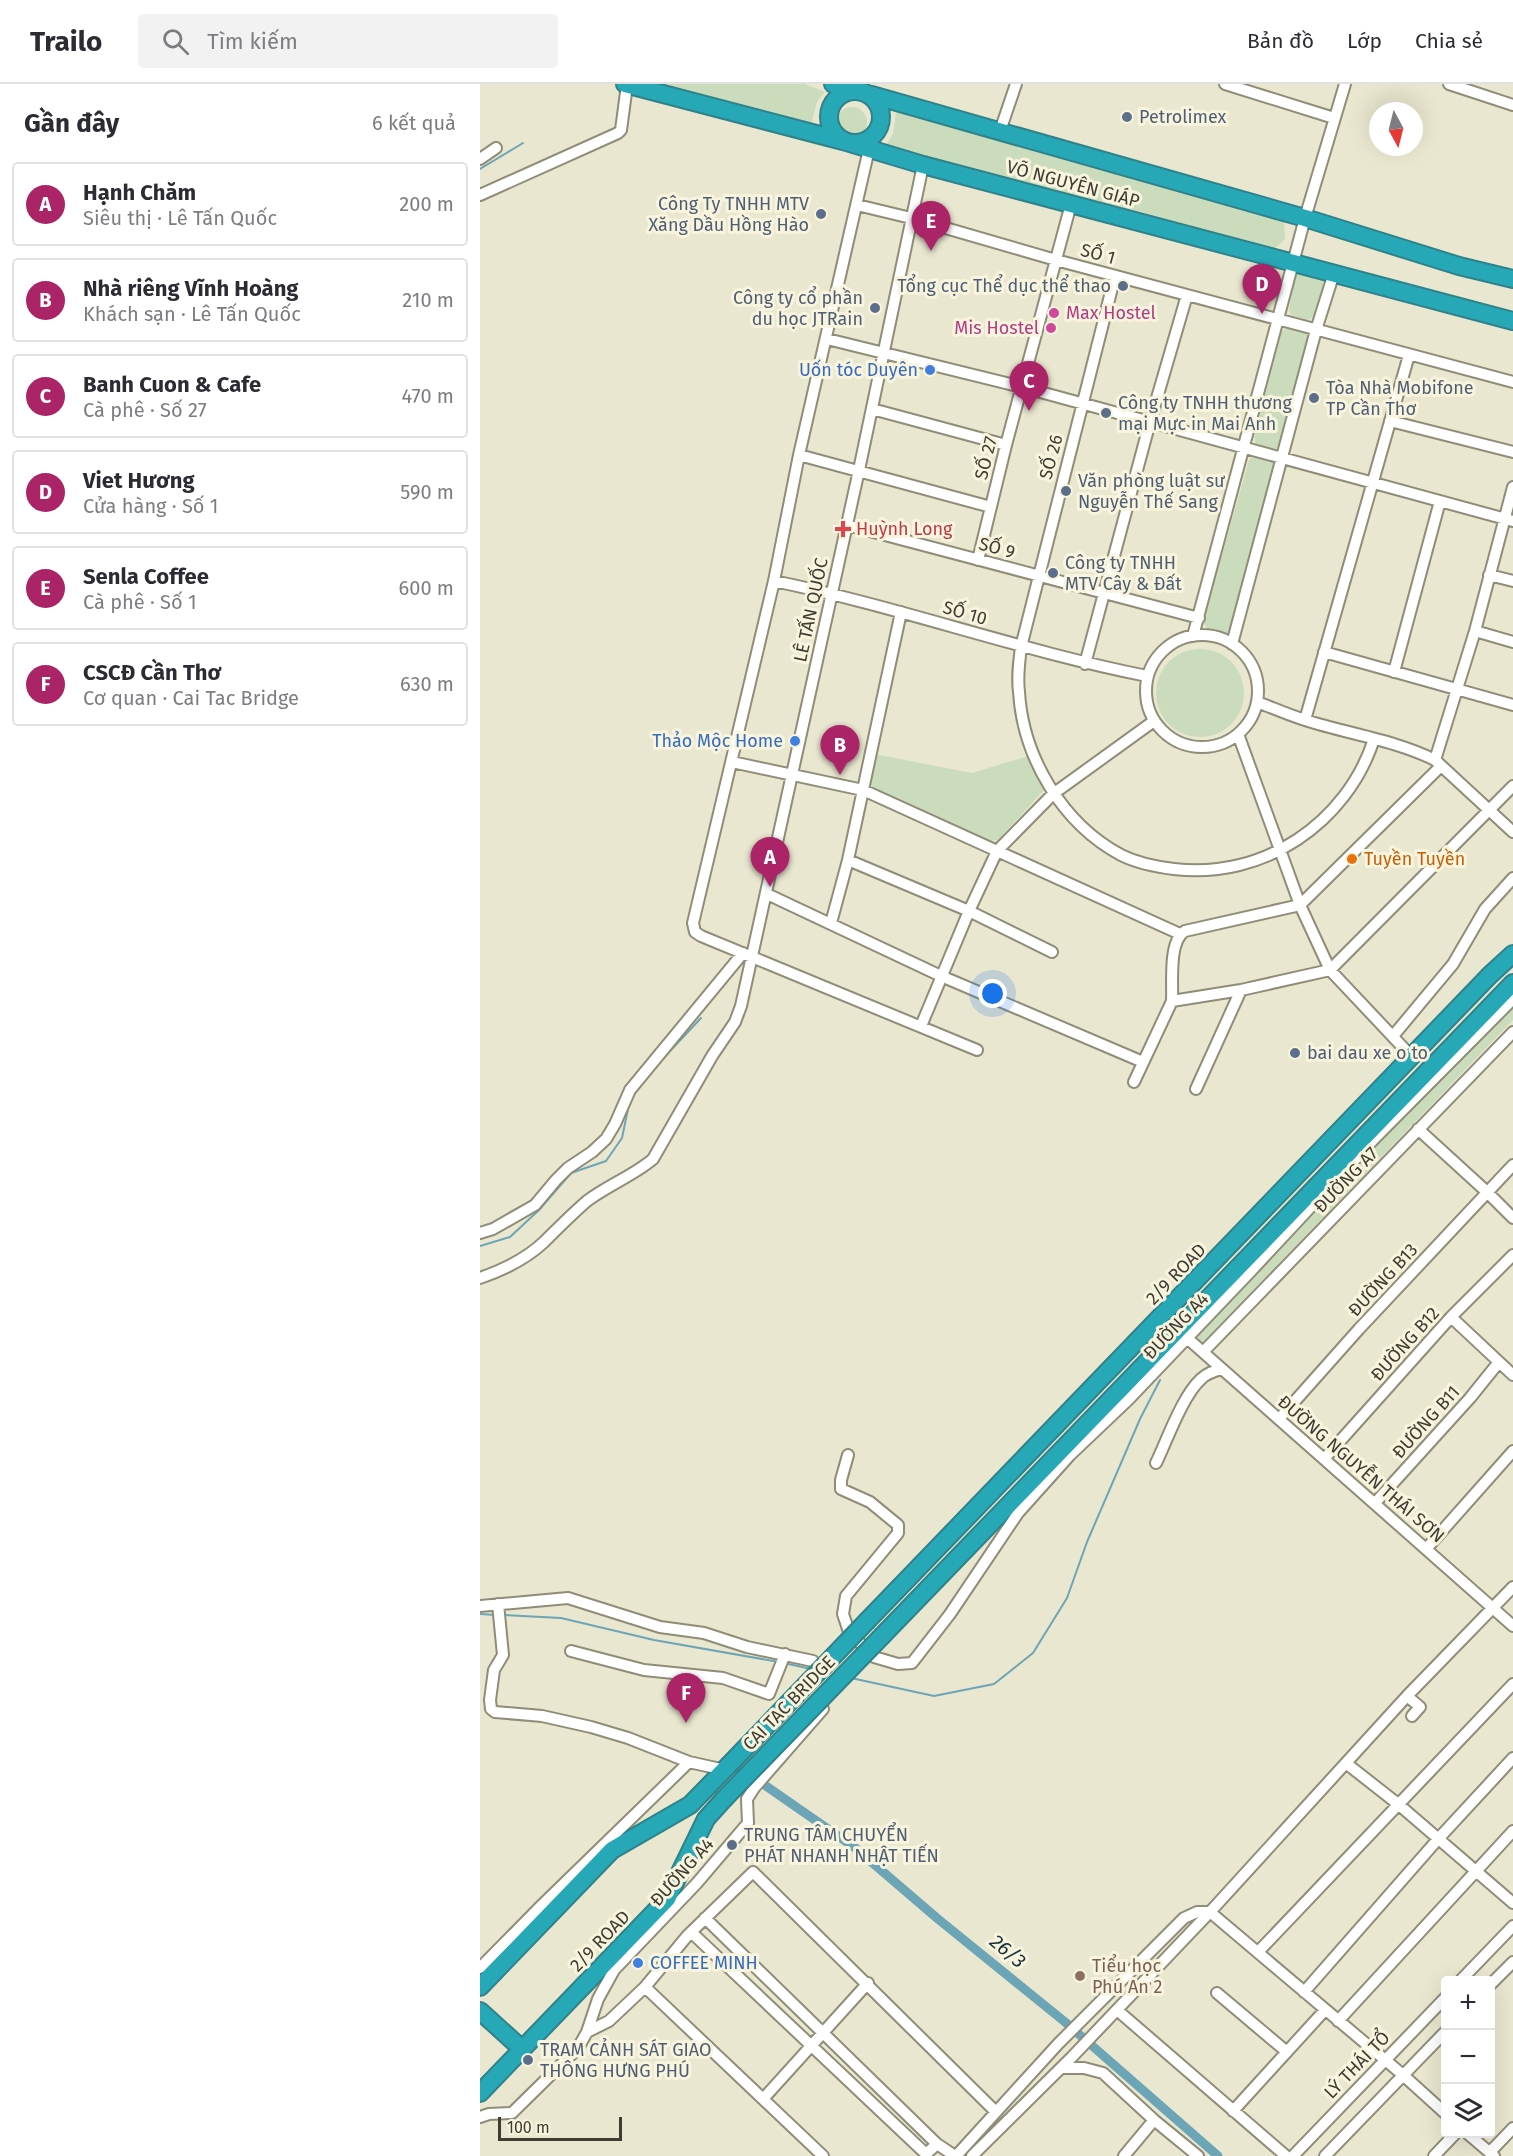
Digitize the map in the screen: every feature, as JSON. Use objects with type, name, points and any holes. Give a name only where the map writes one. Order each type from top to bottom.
[{"type":"highway","name":"VÕ NGUYÊN GIÁP","points":[[626,84],[1513,321]]},
{"type":"highway","name":"VÕ NGUYÊN GIÁP","points":[[833,84],[866,88],[1000,131],[1305,218],[1459,266],[1513,279]]},
{"type":"highway","points":[[866,88],[881,111],[880,128],[868,140],[860,143],[843,141],[831,128],[830,111],[839,96],[866,88]]},
{"type":"highway","name":"2/9 ROAD","points":[[868,1620],[1513,954]]},
{"type":"highway","name":"CAI TAC BRIDGE","points":[[724,1799],[1513,983]]},
{"type":"highway","name":"CAI TAC BRIDGE","points":[[726,1768],[868,1620]]},
{"type":"highway","points":[[480,1987],[612,1850],[690,1805],[726,1768]]},
{"type":"highway","name":"2/9 ROAD","points":[[480,2093],[667,1899],[706,1819],[724,1799]]},
{"type":"highway","points":[[480,2011],[522,2049]]},
{"type":"street","points":[[480,195],[618,133],[621,130],[626,84]]},
{"type":"street","points":[[1000,131],[1016,84]]},
{"type":"street","points":[[1226,84],[1334,118]]},
{"type":"street","points":[[1194,636],[1293,261],[1346,84]]},
{"type":"street","points":[[1449,84],[1513,105]]},
{"type":"street","points":[[480,159],[496,148]]},
{"type":"street","points":[[869,149],[799,455],[774,581],[693,923],[695,932],[700,936],[977,1050]]},
{"type":"street","name":"LÊ TẤN QUỐC","points":[[480,1278],[523,1258],[542,1244],[588,1201],[653,1159],[738,1014],[748,954],[767,894],[923,165]]},
{"type":"street","name":"SỐ 27","points":[[978,560],[1071,204]]},
{"type":"street","name":"SỐ 1","points":[[857,205],[1513,382]]},
{"type":"street","points":[[1232,644],[1316,330],[1334,273]]},
{"type":"street","name":"SỐ 26","points":[[1115,276],[1037,575],[1021,647],[1018,687],[1024,726],[1053,794],[1070,816],[1088,833],[1122,856],[1159,867],[1184,870],[1227,868],[1281,850],[1316,826],[1341,801],[1357,780],[1374,739]]},
{"type":"street","points":[[1085,664],[1150,422],[1187,295]]},
{"type":"street","points":[[827,339],[884,351],[1022,387],[1509,519]]},
{"type":"street","points":[[1305,720],[1409,355]]},
{"type":"street","points":[[872,409],[1006,446]]},
{"type":"street","points":[[1390,421],[1513,452]]},
{"type":"street","points":[[799,455],[991,507]]},
{"type":"street","points":[[1134,1082],[1172,1001],[1174,946],[1180,934],[1300,905],[1438,763],[1489,575],[1509,519],[1513,487]]},
{"type":"street","points":[[1394,672],[1440,501]]},
{"type":"street","name":"SỐ 9","points":[[847,525],[1199,618]]},
{"type":"street","points":[[1489,575],[1513,581]]},
{"type":"street","name":"SỐ 10","points":[[774,581],[831,593],[1085,664],[1147,676]]},
{"type":"street","points":[[831,923],[848,860],[901,612]]},
{"type":"street","points":[[1475,631],[1513,642]]},
{"type":"street","points":[[1194,636],[1214,636],[1232,644],[1245,655],[1254,669],[1258,686],[1257,702],[1250,720],[1238,734],[1222,743],[1205,747],[1187,745],[1171,738],[1154,721],[1145,694],[1147,676],[1154,661],[1164,649],[1178,640],[1194,636]]},
{"type":"street","points":[[1324,652],[1513,705]]},
{"type":"street","points":[[1257,702],[1305,720],[1425,755],[1438,763],[1513,832]]},
{"type":"street","points":[[921,1026],[997,851],[1053,794],[1154,721]]},
{"type":"street","points":[[1238,734],[1300,905],[1330,970],[1412,1057]]},
{"type":"street","points":[[732,762],[863,790],[1180,934]]},
{"type":"street","points":[[1172,1001],[1241,990],[1330,970],[1513,786]]},
{"type":"street","points":[[848,860],[969,911],[1052,952]]},
{"type":"street","points":[[1393,1036],[1453,964],[1485,909],[1513,878]]},
{"type":"street","points":[[767,894],[941,976],[1143,1062]]},
{"type":"street","points":[[480,1233],[493,1229],[535,1205],[568,1168],[587,1156],[606,1138],[619,1117],[630,1090],[748,954]]},
{"type":"street","points":[[1196,1089],[1241,990]]},
{"type":"street","name":"ĐƯỜNG A4","points":[[848,1455],[840,1480],[841,1489],[870,1502],[898,1525],[898,1533],[850,1590],[844,1604],[843,1614],[849,1632],[874,1657],[906,1665],[917,1659],[1018,1513],[1070,1455],[1129,1399],[1373,1140],[1513,999]]},
{"type":"street","name":"ĐƯỜNG A7","points":[[1203,1352],[1513,1032]]},
{"type":"street","points":[[1418,1129],[1513,1218]]},
{"type":"street","name":"ĐƯỜNG B13","points":[[1279,1419],[1367,1320],[1513,1165]]},
{"type":"street","name":"ĐƯỜNG B12","points":[[1324,1459],[1451,1317],[1513,1255]]},
{"type":"street","points":[[1451,1317],[1513,1375]]},
{"type":"street","name":"ĐƯỜNG NGUYỄN THÁI SƠN","points":[[1187,1338],[1513,1626]]},
{"type":"street","name":"ĐƯỜNG B11","points":[[1375,1503],[1470,1398],[1499,1362]]},
{"type":"street","points":[[1156,1463],[1184,1405],[1199,1380],[1222,1369]]},
{"type":"street","points":[[1426,1549],[1513,1451]]},
{"type":"street","points":[[972,2156],[1062,2068],[1210,1912],[1407,1696],[1513,1587]]},
{"type":"street","points":[[480,1606],[498,1608],[568,1598],[660,1627],[704,1633],[784,1657],[813,1662]]},
{"type":"street","points":[[498,1608],[503,1655],[494,1670],[491,1705],[499,1714],[542,1716],[591,1727],[628,1738],[689,1762],[726,1768]]},
{"type":"street","points":[[572,1651],[644,1670],[723,1678],[769,1694],[784,1657]]},
{"type":"street","points":[[1258,1952],[1513,1684]]},
{"type":"street","points":[[1407,1696],[1420,1707],[1412,1716]]},
{"type":"street","name":"ĐƯỜNG A4","points":[[480,2117],[489,2114],[512,2113],[578,2048],[587,2032],[598,1999],[614,1970],[697,1883],[748,1823],[747,1799],[754,1788],[823,1709]]},
{"type":"street","points":[[1304,1992],[1438,1838],[1513,1758]]},
{"type":"street","points":[[480,1968],[540,1906],[689,1762]]},
{"type":"street","points":[[1347,1764],[1398,1804],[1513,1903]]},
{"type":"street","points":[[1338,2020],[1513,1831]]},
{"type":"street","points":[[587,2032],[609,2022],[645,1987],[691,1932],[753,1872],[868,1983],[996,2112]]},
{"type":"street","points":[[705,1918],[937,2144],[956,2156],[1084,2017],[1184,1918],[1197,1912],[1210,1912],[1441,2109]]},
{"type":"street","points":[[1465,1976],[1513,1926]]},
{"type":"street","points":[[691,1932],[927,2154],[937,2144]]},
{"type":"street","points":[[1495,1981],[1513,1962]]},
{"type":"street","points":[[763,2099],[868,1983]]},
{"type":"street","points":[[645,1987],[823,2156]]},
{"type":"street","points":[[1217,1993],[1287,2052]]},
{"type":"street","name":"LÝ THÁI TỔ","points":[[1293,2156],[1441,2002]]},
{"type":"street","points":[[1117,2010],[1286,2156]]},
{"type":"street","points":[[1233,2111],[1325,2010]]},
{"type":"street","points":[[1325,2156],[1441,2036]]},
{"type":"street","points":[[1062,2068],[1084,2068],[1103,2073],[1154,2120],[1198,2156]]},
{"type":"street","points":[[1124,2156],[1154,2120]]},
{"type":"street","points":[[1474,2138],[1492,2154],[1513,2128]]},
{"type":"street","points":[[1434,2156],[1450,2138]]},
{"type":"green space","points":[[654,84],[805,84],[825,92],[817,102],[811,125]]},
{"type":"green space","points":[[852,107],[858,108],[866,116],[866,128],[858,136],[852,137],[846,136],[838,128],[837,122],[838,116],[846,108]]},
{"type":"green space","points":[[896,112],[978,132],[1035,151],[1284,220],[1285,239],[1274,249],[1230,240],[888,148],[886,144],[893,133]]},
{"type":"green space","points":[[1302,271],[1323,279],[1324,282],[1315,316],[1308,320],[1291,315],[1289,310],[1295,277]]},
{"type":"green space","points":[[1290,325],[1306,331],[1309,338],[1280,447],[1273,449],[1256,444],[1254,437],[1282,331]]},
{"type":"green space","points":[[1254,455],[1272,460],[1275,469],[1231,629],[1223,634],[1217,633],[1208,630],[1203,622],[1249,460]]},
{"type":"green space","points":[[1191,649],[1209,649],[1225,656],[1237,668],[1244,684],[1244,702],[1237,718],[1225,730],[1209,737],[1191,737],[1175,730],[1163,718],[1156,702],[1156,684],[1163,668],[1175,656]]},
{"type":"green space","points":[[874,754],[972,773],[1028,756],[1044,790],[998,840],[988,841],[871,787],[868,783]]},
{"type":"green space","points":[[1513,1003],[1513,1020],[1203,1342],[1196,1341],[1193,1334]]},
{"type":"waterway","points":[[480,169],[523,143]]},
{"type":"waterway","points":[[656,1066],[701,1018]]},
{"type":"waterway","points":[[480,1246],[510,1237],[539,1210],[571,1173],[606,1161],[622,1138],[629,1104]]},
{"type":"waterway","points":[[851,1678],[934,1696],[994,1684],[1033,1653],[1067,1598],[1087,1542],[1140,1419],[1160,1380]]},
{"type":"waterway","points":[[480,1614],[495,1615]]},
{"type":"waterway","points":[[504,1615],[561,1618],[654,1640],[779,1662]]},
{"type":"waterway","points":[[784,1663],[811,1669]]},
{"type":"waterway","name":"26/3","points":[[766,1786],[854,1847],[1065,2022],[1218,2156]]},
{"type":"place","name":"Petrolimex","points":[[1127,117]]},
{"type":"place","name":"Công Ty TNHH MTV Xăng Dầu Hồng Hào","points":[[821,214]]},
{"type":"place","name":"Senla Coffee","points":[[931,251]]},
{"type":"place","name":"Tổng cục Thể dục thể thao","points":[[1123,286]]},
{"type":"place","name":"Công ty cổ phần du học JTRain","points":[[875,308]]},
{"type":"place","name":"Max Hostel","points":[[1054,313]]},
{"type":"place","name":"Viet Hương","points":[[1262,314]]},
{"type":"place","name":"Mis Hostel","points":[[1051,328]]},
{"type":"place","name":"Uốn tóc Duyên","points":[[930,370]]},
{"type":"place","name":"Tòa Nhà Mobifone TP Cần Thơ","points":[[1314,398]]},
{"type":"place","name":"Banh Cuon & Cafe","points":[[1029,411]]},
{"type":"place","name":"Công ty TNHH thương mại Mực in Mai Anh","points":[[1106,413]]},
{"type":"place","name":"Văn phòng luật sư Nguyễn Thế Sang","points":[[1066,491]]},
{"type":"place","name":"Huỳnh Long","points":[[843,529]]},
{"type":"place","name":"Công ty TNHH MTV Cây & Đất","points":[[1053,573]]},
{"type":"place","name":"Thảo Mộc Home","points":[[795,741]]},
{"type":"place","name":"Nhà riêng Vĩnh Hoàng","points":[[840,775]]},
{"type":"place","name":"Tuyền Tuyền","points":[[1352,859]]},
{"type":"place","name":"Hạnh Chăm","points":[[770,887]]},
{"type":"place","name":"bai dau xe o to","points":[[1295,1053]]},
{"type":"place","name":"CSCĐ Cần Thơ","points":[[686,1723]]},
{"type":"place","name":"TRUNG TÂM CHUYỂN PHÁT NHANH NHẬT TIẾN","points":[[732,1845]]},
{"type":"place","name":"COFFEE MINH","points":[[638,1963]]},
{"type":"place","name":"Tiểu học Phú An 2","points":[[1080,1976]]},
{"type":"place","name":"TRẠM CẢNH SÁT GIAO THÔNG HƯNG PHÚ","points":[[528,2060]]}]
